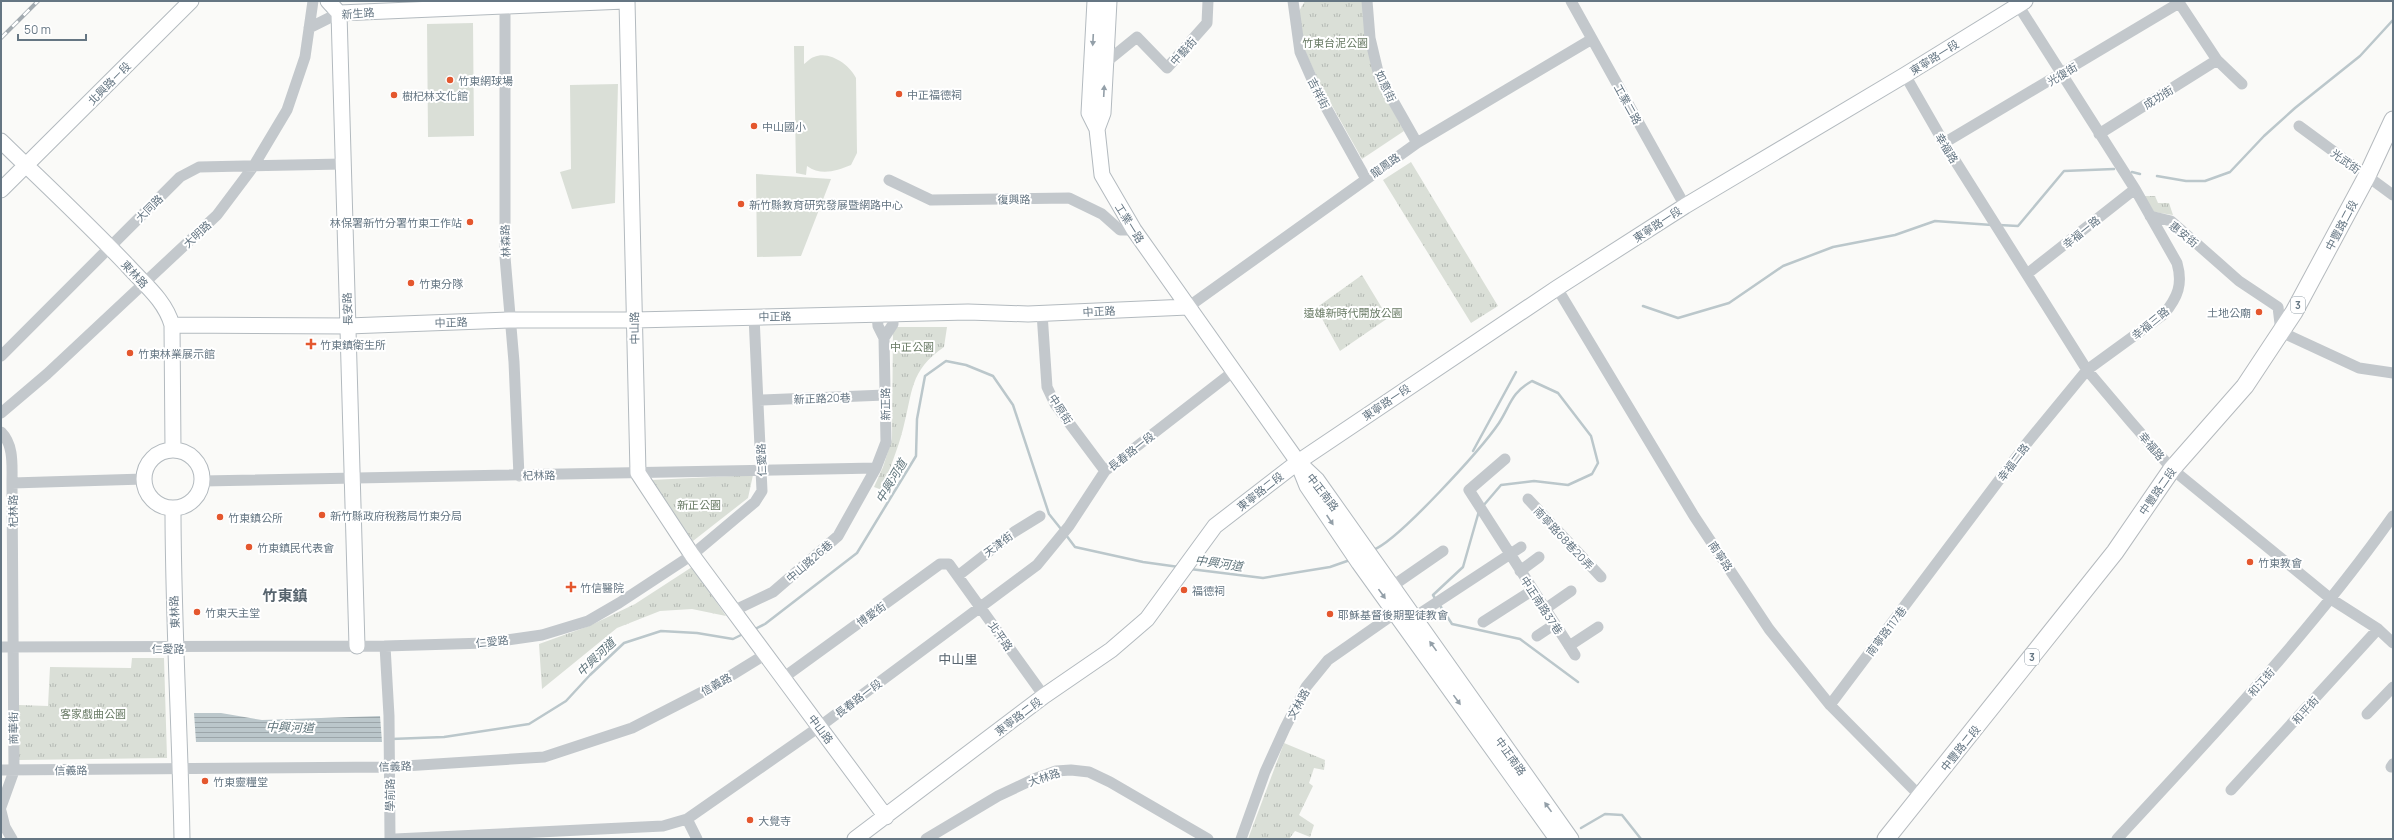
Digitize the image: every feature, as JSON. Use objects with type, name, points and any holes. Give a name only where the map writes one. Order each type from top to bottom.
[{"type":"main road","name":"中豐路二段","points":[[1886,839],[2115,552],[2172,469],[2245,386],[2294,312],[2367,176],[2393,120]]},
{"type":"street","name":"北興路ㄧ段","points":[[1,190],[27,166],[191,1]]},
{"type":"street","name":"大明路","points":[[1,413],[47,374],[217,215],[253,166],[287,110],[305,56],[313,1]]},
{"type":"street","points":[[328,1],[339,13]]},
{"type":"street","name":"新生路","points":[[309,28],[339,13],[626,1]]},
{"type":"street","name":"中山路","points":[[626,1],[638,473]]},
{"type":"street","name":"工業一路","points":[[1095,1],[1089,114],[1098,129]]},
{"type":"street","name":"工業一路","points":[[1109,1],[1103,113],[1098,129],[1102,174],[1134,230],[1188,307]]},
{"type":"street","name":"中藝街","points":[[1106,64],[1137,37],[1167,68],[1207,23],[1208,1]]},
{"type":"street","name":"吉祥街","points":[[1293,1],[1300,52],[1318,93],[1366,179]]},
{"type":"street","name":"如意街","points":[[1366,1],[1370,38],[1379,76],[1417,143]]},
{"type":"street","name":"工業二路","points":[[1571,1],[1685,206]]},
{"type":"street","points":[[2179,2],[2217,60],[2242,84]]},
{"type":"street","name":"光復街","points":[[1944,143],[2061,75],[2179,2]]},
{"type":"street","points":[[2022,3],[2061,75],[2135,189],[2150,216]]},
{"type":"street","name":"東寧路一段","points":[[1298,462],[1557,288],[1685,206],[1906,75],[2022,3]]},
{"type":"street","name":"林森路","points":[[505,6],[504,203],[509,320],[514,362],[519,476]]},
{"type":"street","name":"長安路","points":[[339,13],[357,646]]},
{"type":"street","name":"龍鳳路","points":[[1188,307],[1417,143],[1592,39]]},
{"type":"street","name":"成功街","points":[[2099,134],[2217,60]]},
{"type":"street","name":"幸福路","points":[[1906,75],[1944,143],[2087,370],[2172,469],[2331,599],[2378,629],[2393,643]]},
{"type":"street","name":"光武街","points":[[2299,126],[2393,195]]},
{"type":"street","name":"東林路","points":[[1,141],[110,247],[168,313],[172,325],[173,450]]},
{"type":"street","name":"大同路","points":[[1,356],[180,177],[199,167],[343,164]]},
{"type":"street","name":"復興路","points":[[889,180],[931,200],[1068,198],[1102,214],[1120,230],[1134,230]]},
{"type":"street","name":"幸福一路","points":[[2027,274],[2135,189]]},
{"type":"street","name":"惠安街","points":[[2150,216],[2171,221],[2239,281],[2278,307],[2281,332]]},
{"type":"street","name":"幸福三路","points":[[2087,370],[2164,314],[2174,302],[2180,287],[2180,276],[2177,263],[2150,216]]},
{"type":"street","name":"南寧路","points":[[1557,288],[1694,516],[1769,629],[1830,706],[1921,797]]},
{"type":"street","points":[[1188,307],[1298,462]]},
{"type":"street","name":"中正路","points":[[172,325],[348,326],[509,320],[634,320],[754,316],[1042,313],[1188,307]]},
{"type":"street","name":"中原街","points":[[1042,313],[1047,386],[1055,404],[1105,472]]},
{"type":"street","name":"新正路","points":[[876,468],[886,442],[884,338],[878,326],[877,314]]},
{"type":"street","name":"新正路","points":[[884,338],[893,324],[893,314]]},
{"type":"street","name":"仁愛路","points":[[7,647],[176,648],[385,646],[486,643],[542,635],[588,621],[619,604],[692,555],[755,502],[762,492],[754,316]]},
{"type":"street","points":[[2281,332],[2359,368],[2393,373]]},
{"type":"street","name":"幸福二路","points":[[1942,556],[2027,443],[2087,370]]},
{"type":"street","name":"長春路一段","points":[[395,839],[663,826],[687,819],[819,727],[1037,566],[1069,526],[1105,472],[1234,371]]},
{"type":"street","name":"新正路20巷","points":[[759,400],[885,395]]},
{"type":"street","points":[[1,432],[7,438],[12,455],[12,483]]},
{"type":"street","points":[[173,450],[182,452],[194,459],[201,471],[202,481],[196,497],[190,504],[173,509],[156,503],[146,488],[144,479],[146,470],[153,459],[164,452],[173,450]]},
{"type":"street","name":"中正南路37巷","points":[[1505,459],[1469,490],[1572,650],[1598,627]]},
{"type":"street","name":"中正南路","points":[[1298,462],[1307,486],[1405,613],[1571,839]]},
{"type":"street","name":"東寧路二段","points":[[855,839],[1044,696],[1112,650],[1147,619],[1216,526],[1298,462]]},
{"type":"street","name":"杞林路","points":[[202,481],[762,472],[876,468]]},
{"type":"street","name":"中山路26巷","points":[[737,616],[773,592],[838,536],[876,468]]},
{"type":"street","points":[[638,473],[692,555],[737,616]]},
{"type":"street","name":"杞林路","points":[[7,647],[12,483],[144,479]]},
{"type":"street","name":"南寧路68巷20弄","points":[[1528,499],[1601,577]]},
{"type":"street","name":"東林路","points":[[173,509],[180,768]]},
{"type":"street","name":"天津街","points":[[959,575],[1014,532],[1040,516]]},
{"type":"street","name":"和江街","points":[[2117,839],[2261,682],[2331,599],[2393,516]]},
{"type":"street","points":[[1405,613],[1433,606],[1521,547]]},
{"type":"street","points":[[1391,587],[1443,551]]},
{"type":"street","name":"中正南路","points":[[1361,555],[1391,587],[1405,613],[1557,839]]},
{"type":"street","name":"南寧路117巷","points":[[1830,706],[1942,556]]},
{"type":"street","points":[[1520,571],[1539,557]]},
{"type":"street","name":"博愛街","points":[[783,678],[940,564],[949,564],[959,575]]},
{"type":"street","name":"北平路","points":[[959,575],[1044,696]]},
{"type":"street","points":[[1483,622],[1532,590]]},
{"type":"street","points":[[1545,608],[1571,591]]},
{"type":"street","name":"文林路","points":[[1241,839],[1265,772],[1284,728],[1306,687],[1328,660],[1405,613]]},
{"type":"street","name":"中山路","points":[[737,616],[886,817]]},
{"type":"street","points":[[1537,636],[1555,624]]},
{"type":"street","name":"和平街","points":[[2231,790],[2378,629]]},
{"type":"street","name":"學前路","points":[[385,646],[389,716],[390,839]]},
{"type":"street","name":"商華街","points":[[1,807],[14,771],[7,647]]},
{"type":"street","name":"信義路","points":[[1,770],[389,767],[544,757],[632,728],[714,686],[766,654]]},
{"type":"street","points":[[2367,714],[2393,687]]},
{"type":"street","points":[[180,768],[182,839]]},
{"type":"street","name":"大林路","points":[[926,839],[1012,789],[1056,771],[1071,770],[1089,772],[1110,782],[1208,839]]},
{"type":"street","points":[[1,811],[5,827],[12,839]]},
{"type":"street","points":[[687,819],[697,839]]},
{"type":"green space","name":"竹東台泥公園","points":[[1305,1],[1362,1],[1375,78],[1404,131],[1362,159],[1321,86],[1305,51],[1299,11]]},
{"type":"green space","name":"竹東網球場","points":[[473,23],[474,136],[428,137],[427,24]]},
{"type":"green space","points":[[794,46],[804,46],[804,64],[811,58],[820,55],[832,57],[849,68],[856,78],[857,153],[851,165],[829,172],[818,171],[807,166],[806,175],[796,173]]},
{"type":"green space","points":[[618,84],[615,203],[572,209],[560,172],[571,169],[570,85]]},
{"type":"green space","points":[[1411,162],[1498,306],[1471,323],[1383,180]]},
{"type":"green space","points":[[756,174],[831,179],[801,256],[757,257]]},
{"type":"green space","points":[[2144,196],[2155,196],[2158,203],[2169,203],[2173,215],[2154,212]]},
{"type":"green space","name":"遠雄新時代開放公園","points":[[1362,275],[1388,318],[1340,351],[1316,308]]},
{"type":"green space","name":"中正公園","points":[[893,327],[947,327],[944,347],[924,365],[914,383],[901,437],[882,490],[874,487],[883,467],[892,439]]},
{"type":"green space","name":"新正公園","points":[[753,475],[748,498],[693,541],[651,480]]},
{"type":"green space","points":[[692,567],[726,616],[692,609],[660,611],[617,628],[542,689],[539,644],[589,626],[635,604]]},
{"type":"green space","name":"客家戲曲公園","points":[[132,658],[164,658],[167,758],[19,760],[19,705],[48,706],[50,667],[131,668]]},
{"type":"green space","points":[[1284,743],[1325,760],[1324,770],[1314,768],[1309,783],[1313,786],[1299,815],[1314,825],[1310,837],[1295,831],[1289,839],[1248,839]]},
{"type":"water","points":[[194,713],[221,713],[262,720],[380,716],[382,742],[196,742]]},
{"type":"waterway","points":[[2157,176],[2186,181],[2205,181],[2230,172],[2264,136],[2295,108],[2360,56],[2393,20]]},
{"type":"waterway","points":[[1999,225],[2018,226],[2064,171],[2114,169]]},
{"type":"waterway","points":[[2132,172],[2140,174]]},
{"type":"waterway","points":[[1643,306],[1678,318],[1729,303],[1783,266],[1833,247],[1895,235],[1935,221],[1992,225]]},
{"type":"waterway","name":"中興河道","points":[[753,630],[765,624],[857,553],[916,456],[917,419],[925,376],[946,361],[966,365],[993,376],[1013,405],[1049,514],[1061,529]]},
{"type":"waterway","points":[[1473,451],[1516,372]]},
{"type":"waterway","points":[[1373,550],[1385,543],[1401,530],[1458,472],[1490,435],[1499,423],[1512,399],[1525,385],[1532,381],[1558,393],[1591,436],[1598,463],[1592,474],[1568,485],[1534,481],[1501,485],[1483,506]]},
{"type":"waterway","points":[[1436,600],[1433,595],[1463,567],[1479,511]]},
{"type":"waterway","name":"中興河道","points":[[1066,535],[1075,547],[1143,562],[1179,567]]},
{"type":"waterway","name":"中興河道","points":[[1190,569],[1263,578],[1330,567],[1350,560]]},
{"type":"waterway","points":[[1439,604],[1452,624],[1520,639],[1578,682]]},
{"type":"waterway","name":"中興河道","points":[[391,739],[444,737],[529,724],[566,701],[590,675],[624,643],[661,631],[697,633],[733,639],[743,634]]},
{"type":"waterway","points":[[1581,828],[1605,814],[1622,815],[1641,839]]},
{"type":"railway","points":[[1,38],[38,1]]},
{"type":"place","name":"竹東網球場","points":[[450,80]]},
{"type":"place","name":"中正福德祠","points":[[899,94]]},
{"type":"place","name":"樹杞林文化館","points":[[394,95]]},
{"type":"place","name":"中山國小","points":[[754,126]]},
{"type":"place","name":"新竹縣教育研究發展暨網路中心","points":[[741,204]]},
{"type":"place","name":"林保署新竹分署竹東工作站","points":[[470,222]]},
{"type":"place","name":"竹東分隊","points":[[411,283]]},
{"type":"place","name":"土地公廟","points":[[2259,312]]},
{"type":"place","name":"竹東鎮衛生所","points":[[311,344]]},
{"type":"place","name":"竹東林業展示館","points":[[130,353]]},
{"type":"place","name":"新竹縣政府稅務局竹東分局","points":[[322,515]]},
{"type":"place","name":"竹東鎮公所","points":[[220,517]]},
{"type":"place","name":"竹東鎮民代表會","points":[[249,547]]},
{"type":"place","name":"竹東教會","points":[[2250,562]]},
{"type":"place","name":"竹信醫院","points":[[571,587]]},
{"type":"place","name":"福德祠","points":[[1184,590]]},
{"type":"place","name":"竹東天主堂","points":[[197,612]]},
{"type":"place","name":"耶穌基督後期聖徒教會","points":[[1330,614]]},
{"type":"place","name":"竹東靈糧堂","points":[[205,781]]},
{"type":"place","name":"大覺寺","points":[[750,820]]},
{"type":"district","name":"竹東鎮","points":[[285,595]]},
{"type":"district","name":"中山里","points":[[958,659]]}]
